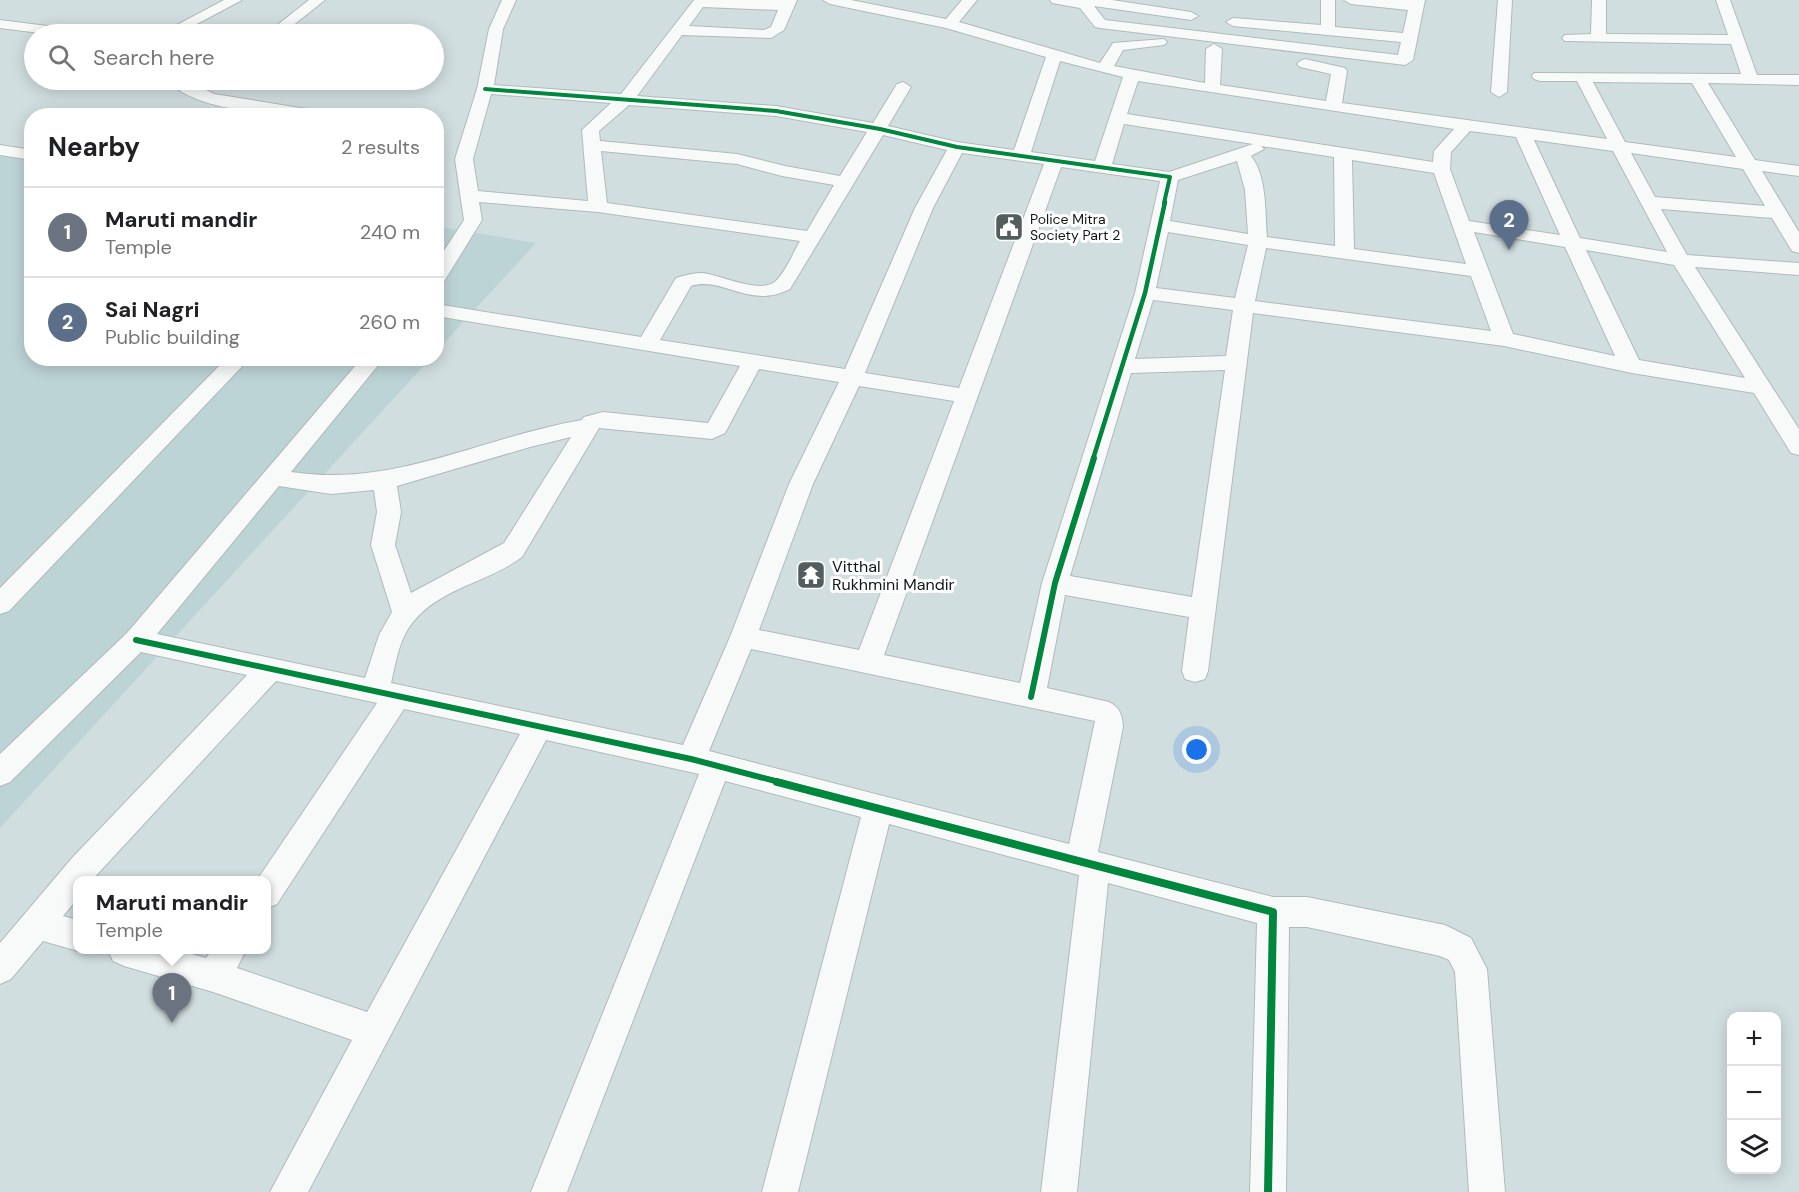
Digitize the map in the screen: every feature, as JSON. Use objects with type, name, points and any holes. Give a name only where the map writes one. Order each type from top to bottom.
[{"type":"street","points":[[187,24],[235,0]]},
{"type":"street","points":[[286,24],[318,0]]},
{"type":"street","points":[[444,267],[471,227],[472,216],[464,159],[485,89],[496,29],[509,0]]},
{"type":"street","points":[[830,0],[949,24],[1105,68],[1211,88],[1799,171]]},
{"type":"street","points":[[949,24],[970,0]]},
{"type":"street","points":[[1057,0],[1088,1],[1216,20],[1410,38]]},
{"type":"street","points":[[1328,0],[1328,31]]},
{"type":"street","points":[[1088,1],[1100,24],[1405,60],[1418,4],[1352,0]]},
{"type":"street","points":[[1499,92],[1505,0]]},
{"type":"street","points":[[1598,39],[1599,0]]},
{"type":"street","points":[[1723,0],[1750,78]]},
{"type":"street","points":[[598,207],[590,133],[594,124],[626,99],[678,30],[700,1],[789,3],[777,30],[766,34],[678,30]]},
{"type":"street","points":[[0,24],[24,27]]},
{"type":"street","points":[[1570,38],[1737,40]]},
{"type":"street","points":[[1105,68],[1115,50],[1126,44],[1169,42],[1336,69],[1340,72],[1333,107]]},
{"type":"street","points":[[1211,88],[1216,75],[1211,60],[1214,49]]},
{"type":"street","points":[[1021,154],[1054,55]]},
{"type":"street","points":[[1102,166],[1132,74]]},
{"type":"street","points":[[1540,76],[1750,78],[1796,84]]},
{"type":"street","points":[[1582,76],[1681,260],[1764,388],[1799,447]]},
{"type":"street","points":[[1697,78],[1799,247]]},
{"type":"street","points":[[648,343],[683,282],[703,280],[759,292],[778,289],[880,129],[903,87]]},
{"type":"street","points":[[485,89],[776,111],[880,129],[957,147],[1021,154],[1170,177],[1273,143]]},
{"type":"street","points":[[191,90],[211,98],[271,108]]},
{"type":"street","points":[[1118,118],[1441,170]]},
{"type":"street","points":[[1467,124],[1443,151],[1441,170],[1504,339]]},
{"type":"street","points":[[1522,132],[1572,243],[1632,366]]},
{"type":"street","points":[[592,145],[737,159],[793,173],[846,182]]},
{"type":"street","points":[[549,1192],[704,762],[743,637],[801,484],[853,376],[924,208],[957,147]]},
{"type":"street","points":[[0,150],[24,154]]},
{"type":"street","points":[[1195,670],[1238,363],[1244,304],[1258,242],[1254,190],[1248,163],[1241,154]]},
{"type":"street","points":[[1343,155],[1344,253]]},
{"type":"street","points":[[868,661],[1055,159]]},
{"type":"street","points":[[1031,697],[1055,583],[1145,293],[1170,177]]},
{"type":"street","points":[[468,196],[598,207],[812,237]]},
{"type":"street","points":[[1648,202],[1778,213]]},
{"type":"street","points":[[1159,225],[1258,242],[1479,271]]},
{"type":"street","points":[[1461,225],[1681,260],[1799,269]]},
{"type":"street","points":[[1145,293],[1504,339],[1632,366],[1764,388]]},
{"type":"street","points":[[444,311],[966,396]]},
{"type":"street","points":[[271,887],[386,694],[392,631],[405,614],[425,596],[494,562],[513,550],[592,422],[603,420],[712,431],[717,428],[753,361]]},
{"type":"street","points":[[1122,366],[1238,363]]},
{"type":"street","points":[[0,604],[232,366]]},
{"type":"street","points":[[0,773],[136,640],[367,366]]},
{"type":"street","points":[[273,477],[327,485],[384,480],[529,437],[588,427]]},
{"type":"street","points":[[384,480],[389,512],[383,545],[405,614]]},
{"type":"street","points":[[1055,583],[1203,609]]},
{"type":"street","points":[[743,637],[1099,710],[1108,715],[1109,727],[1088,863],[1059,1192]]},
{"type":"street","points":[[136,640],[704,762],[1273,912],[1307,912],[1445,941],[1460,950],[1471,969],[1487,1192]]},
{"type":"street","points":[[76,876],[270,669]]},
{"type":"street","points":[[288,1192],[539,726]]},
{"type":"street","points":[[780,1192],[878,807]]},
{"type":"street","points":[[0,968],[73,880]]},
{"type":"street","points":[[1268,1192],[1273,912]]},
{"type":"street","points":[[37,924],[73,935]]},
{"type":"street","points":[[154,954],[221,963],[374,1031]]},
{"type":"shaded area","points":[[0,152],[24,157],[24,366],[424,366],[0,828]]},
{"type":"shaded area","points":[[444,227],[536,243],[444,343]]},
{"type":"cycle path","points":[[485,89],[776,111],[880,129],[957,147],[1170,177],[1145,293],[1055,583],[1031,697]]},
{"type":"cycle path","points":[[136,640],[691,759],[1273,912],[1268,1192]]},
{"type":"place","name":"Police Mitra Society Part 2","points":[[1009,227]]},
{"type":"place","name":"Sai Nagri","points":[[1509,250]]},
{"type":"place","name":"Vitthal Rukhmini Mandir","points":[[811,575]]},
{"type":"place","name":"Maruti mandir","points":[[172,1023]]}]
